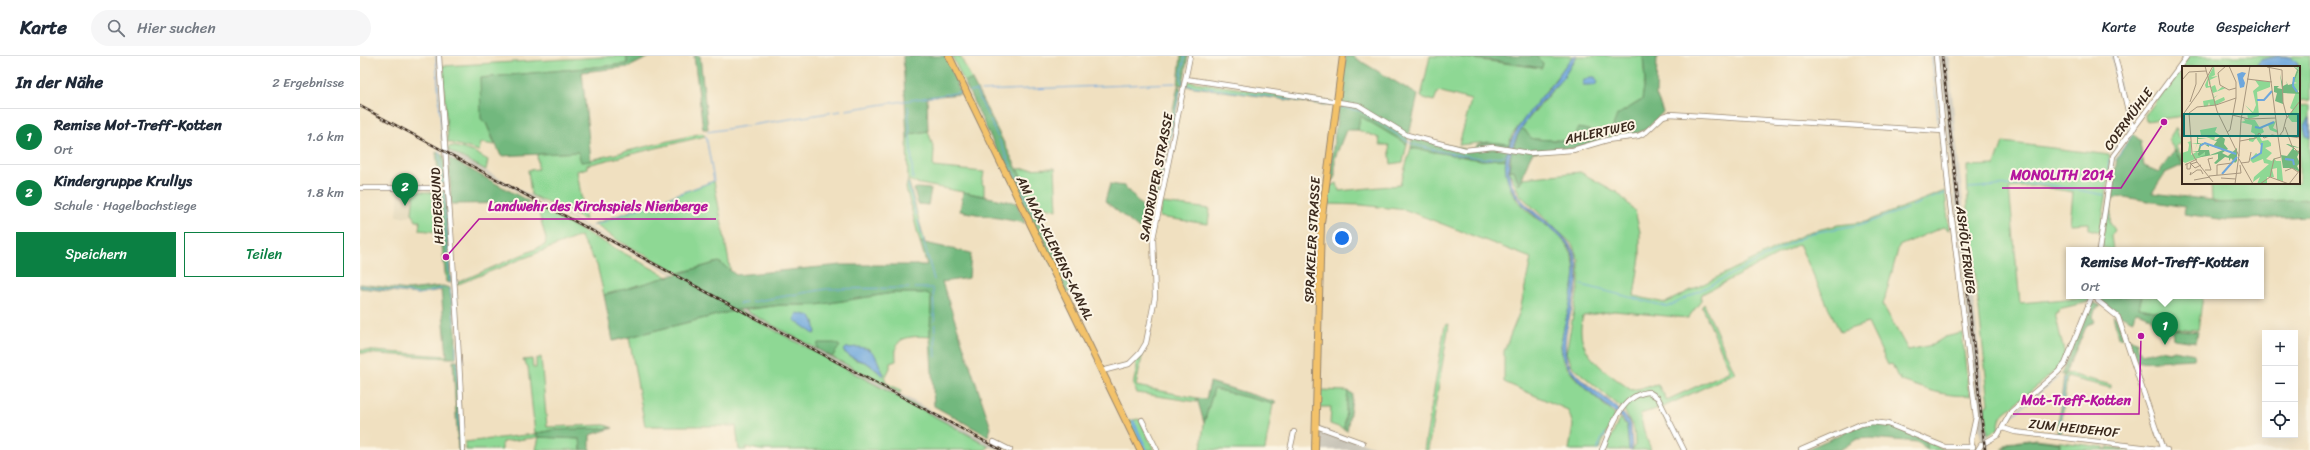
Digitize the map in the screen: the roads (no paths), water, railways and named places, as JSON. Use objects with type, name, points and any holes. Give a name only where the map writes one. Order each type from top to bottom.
[{"type":"main road","name":"AM MAX-KLEMENS-KANAL","points":[[949,56],[1140,450]]},
{"type":"main road","name":"SPRAKELER STRASSE","points":[[1315,450],[1321,223],[1343,56]]},
{"type":"street","name":"HEIDEGRUND","points":[[439,56],[453,288],[459,333],[463,450]]},
{"type":"street","name":"SANDRUPER STRASSE","points":[[1102,371],[1130,364],[1140,353],[1146,343],[1155,297],[1154,234],[1186,83],[1190,56]]},
{"type":"street","name":"ASHÖLTERWEG","points":[[1936,56],[1943,131],[1976,417],[1971,440],[1972,446]]},
{"type":"street","points":[[2115,56],[2131,123],[2134,128]]},
{"type":"street","name":"COERMÜHLE","points":[[2100,247],[2108,198],[2112,160],[2117,150],[2187,56]]},
{"type":"street","name":"AHLERTWEG","points":[[1186,83],[1337,101],[1366,108],[1410,136],[1465,150],[1489,147],[1529,153],[1573,150],[1607,140],[1635,137],[1646,132],[1663,116],[1670,114],[1943,131]]},
{"type":"street","points":[[360,188],[447,188]]},
{"type":"street","points":[[1801,450],[1861,424],[1872,422],[1888,424],[1945,447],[1972,446],[1978,449],[1996,438],[2011,412],[2058,372],[2065,364],[2090,301],[2098,301],[2118,317],[2164,450]]},
{"type":"street","points":[[1602,450],[1622,409],[1636,395],[1648,392],[1654,394],[1658,398],[1684,450]]},
{"type":"street","points":[[1142,420],[1157,450]]},
{"type":"street","points":[[1316,426],[1363,443]]},
{"type":"street","name":"ZUM HEIDEHOF","points":[[2003,428],[2016,432],[2164,450]]},
{"type":"street","points":[[1290,450],[1294,432]]},
{"type":"street","points":[[994,442],[1010,450]]},
{"type":"water","points":[[1573,56],[1577,56],[1564,76],[1524,124],[1515,141],[1510,158],[1509,175],[1516,192],[1531,209],[1563,236],[1573,249],[1578,270],[1577,284],[1565,342],[1566,355],[1570,366],[1576,374],[1615,406],[1628,420],[1631,428],[1632,450],[1629,450],[1627,426],[1623,419],[1575,377],[1563,356],[1561,345],[1563,329],[1575,275],[1574,259],[1568,245],[1558,234],[1534,215],[1517,198],[1508,182],[1505,165],[1508,150],[1515,134],[1525,118]]},
{"type":"water","points":[[2278,56],[2291,57],[2298,64],[2298,66],[2255,66],[2261,60]]},
{"type":"water","points":[[1590,77],[1595,77],[1598,82],[1595,85],[1583,85],[1583,81]]},
{"type":"water","points":[[2310,118],[2310,138],[2306,136],[2304,127]]},
{"type":"water","points":[[797,313],[811,316],[814,321],[816,333],[814,334],[794,320]]},
{"type":"water","points":[[858,347],[870,350],[876,356],[884,374],[883,376],[868,363],[854,358],[843,351],[846,348]]},
{"type":"waterway","points":[[436,56],[442,140]]},
{"type":"waterway","points":[[1183,84],[1181,77],[1185,56]]},
{"type":"waterway","points":[[1932,56],[1939,128]]},
{"type":"waterway","points":[[2112,56],[2129,131]]},
{"type":"waterway","points":[[981,91],[1175,83]]},
{"type":"waterway","points":[[1186,85],[1332,105]]},
{"type":"waterway","points":[[1150,232],[1180,90]]},
{"type":"waterway","points":[[976,91],[988,116]]},
{"type":"waterway","points":[[970,92],[977,91]]},
{"type":"waterway","points":[[846,110],[962,92]]},
{"type":"waterway","points":[[908,106],[913,179]]},
{"type":"waterway","points":[[1341,107],[1361,111],[1412,144],[1447,153],[1487,159],[1506,155]]},
{"type":"waterway","points":[[707,132],[841,111]]},
{"type":"waterway","points":[[990,120],[1033,214]]},
{"type":"waterway","points":[[1940,135],[1945,187]]},
{"type":"waterway","points":[[2115,160],[2132,135]]},
{"type":"waterway","points":[[592,226],[714,181],[706,136]]},
{"type":"waterway","points":[[2112,153],[2122,140]]},
{"type":"waterway","points":[[439,151],[443,184]]},
{"type":"waterway","points":[[2108,172],[2109,159]]},
{"type":"waterway","points":[[2112,188],[2113,171]]},
{"type":"waterway","points":[[1969,188],[2039,183],[2105,195]]},
{"type":"waterway","points":[[908,184],[916,215]]},
{"type":"waterway","points":[[444,192],[450,283]]},
{"type":"waterway","points":[[1912,206],[1945,193]]},
{"type":"waterway","points":[[2108,218],[2111,194]]},
{"type":"waterway","points":[[1582,285],[1668,307],[1811,233],[1864,224],[1908,208]]},
{"type":"waterway","points":[[918,220],[934,280]]},
{"type":"waterway","points":[[360,286],[419,294],[445,288]]},
{"type":"waterway","points":[[450,288],[455,326]]},
{"type":"waterway","points":[[751,302],[826,289],[909,288]]},
{"type":"waterway","points":[[915,288],[932,288]]},
{"type":"waterway","points":[[933,289],[936,357]]},
{"type":"waterway","points":[[739,304],[746,303]]},
{"type":"waterway","points":[[456,343],[456,356]]},
{"type":"waterway","points":[[457,362],[460,450]]},
{"type":"waterway","points":[[2011,417],[2058,377]]},
{"type":"waterway","points":[[2059,432],[2065,378]]},
{"type":"waterway","points":[[1133,422],[1146,450]]},
{"type":"waterway","points":[[1605,433],[1605,438]]},
{"type":"waterway","points":[[1597,450],[1603,436]]},
{"type":"waterway","points":[[1606,450],[1608,441]]},
{"type":"railway","points":[[1942,56],[1985,450]]},
{"type":"railway","points":[[360,106],[1001,450]]},
{"type":"place","name":"MONOLITH 2014","points":[[2164,122]]},
{"type":"place","name":"Kindergruppe Krullys","points":[[405,206]]},
{"type":"place","name":"Landwehr des Kirchspiels Nienberge","points":[[446,257]]},
{"type":"place","name":"Mot-Treff-Kotten","points":[[2141,336]]},
{"type":"place","name":"Remise Mot-Treff-Kotten","points":[[2165,345]]}]
